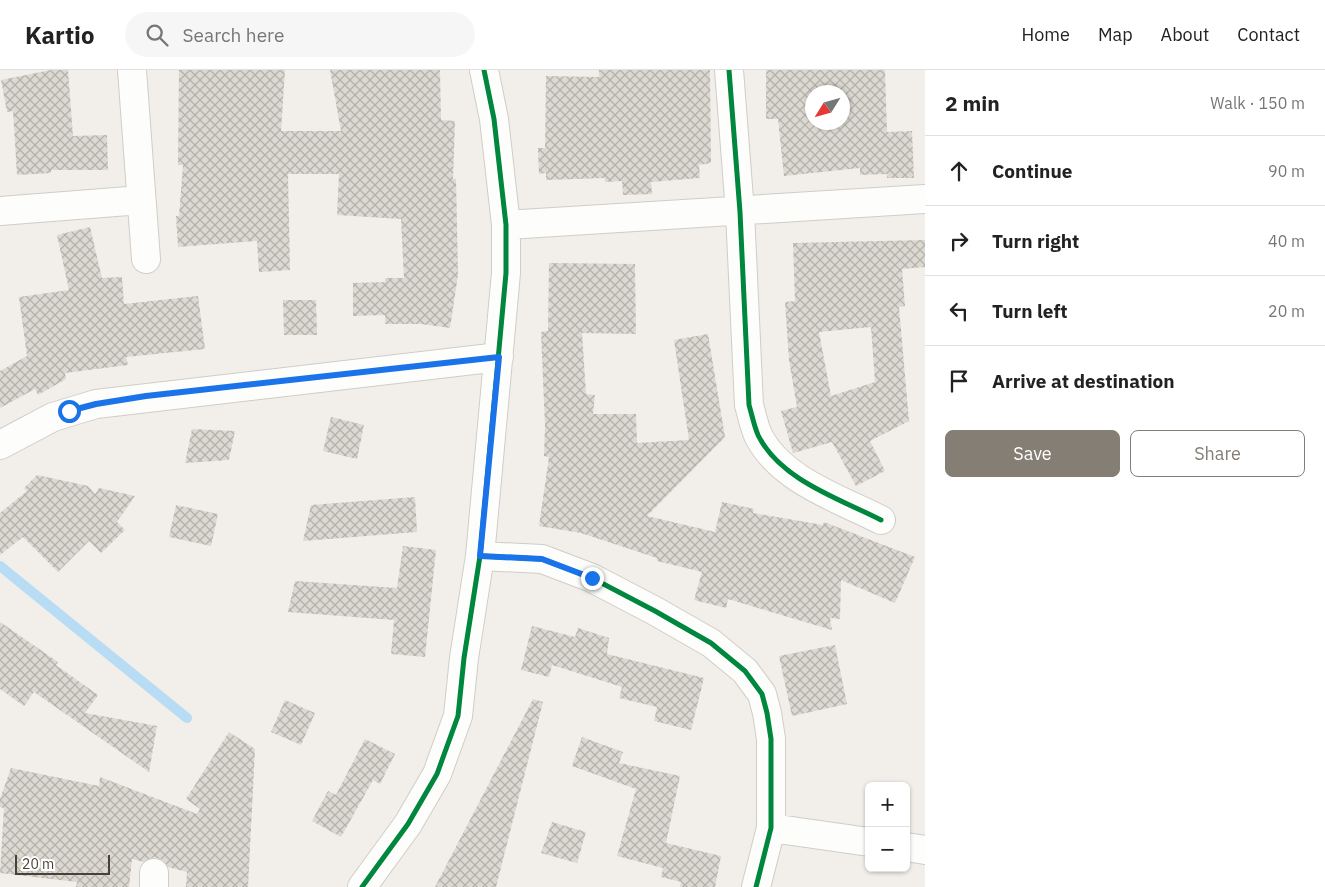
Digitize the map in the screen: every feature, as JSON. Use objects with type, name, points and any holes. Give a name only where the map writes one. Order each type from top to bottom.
[{"type":"street","points":[[132,70],[146,259]]},
{"type":"street","points":[[363,887],[408,824],[437,774],[458,716],[464,658],[480,556],[506,273],[506,226],[494,119],[484,70]]},
{"type":"street","points":[[729,70],[740,212],[749,405],[758,434],[766,447],[784,466],[802,480],[881,520]]},
{"type":"street","points":[[506,226],[925,199]]},
{"type":"street","points":[[0,211],[141,200]]},
{"type":"street","points":[[0,445],[53,417],[96,404],[499,357]]},
{"type":"street","points":[[480,556],[542,559],[592,578],[711,643],[745,672],[762,694],[767,712],[772,773],[771,828],[756,887]]},
{"type":"street","points":[[771,828],[865,841]]},
{"type":"street","points":[[910,848],[925,850]]},
{"type":"building","points":[[51,70],[68,70],[73,136],[107,135],[108,170],[51,170],[51,173],[17,175],[13,111],[7,112],[1,80]]},
{"type":"building","points":[[179,70],[285,70],[281,131],[341,131],[330,70],[440,70],[441,120],[455,121],[453,179],[456,179],[458,275],[450,328],[421,324],[385,324],[385,315],[353,316],[353,283],[385,282],[385,278],[404,278],[401,219],[337,215],[339,174],[288,174],[290,270],[259,272],[257,241],[178,247],[176,216],[179,216],[183,165],[178,165]]},
{"type":"building","points":[[599,70],[710,70],[711,163],[699,165],[700,178],[651,182],[652,194],[623,195],[622,181],[605,182],[605,178],[546,180],[546,173],[539,174],[538,148],[545,148],[546,76],[599,77]]},
{"type":"building","points":[[766,70],[885,70],[887,132],[912,131],[914,178],[887,178],[887,174],[860,175],[860,168],[784,176],[778,119],[766,119]]},
{"type":"building","points":[[90,227],[102,278],[122,277],[124,304],[198,296],[205,349],[126,357],[128,365],[65,373],[66,379],[38,395],[35,389],[0,408],[0,371],[27,356],[19,297],[69,290],[57,235]]},
{"type":"building","points":[[925,240],[925,267],[902,269],[905,306],[899,307],[909,421],[870,441],[885,471],[856,486],[832,442],[793,453],[781,411],[797,407],[789,360],[785,302],[795,301],[793,243]],"holes":[[[871,327],[875,382],[831,396],[819,332]]]},
{"type":"building","points":[[549,263],[635,264],[636,334],[582,333],[586,394],[595,395],[593,414],[636,414],[637,443],[689,440],[674,340],[708,334],[725,437],[647,516],[715,532],[722,502],[754,509],[753,513],[823,525],[824,522],[915,557],[895,603],[841,580],[840,619],[830,618],[832,630],[728,599],[726,608],[694,600],[702,572],[657,561],[657,558],[581,533],[539,526],[549,457],[544,456],[545,425],[541,332],[548,331]]},
{"type":"building","points":[[283,300],[316,300],[317,335],[284,335]]},
{"type":"building","points":[[331,417],[364,425],[357,459],[323,451]]},
{"type":"building","points":[[192,429],[235,431],[229,460],[185,463]]},
{"type":"building","points":[[37,475],[88,486],[95,494],[99,488],[135,496],[117,522],[125,530],[101,553],[89,541],[58,572],[23,537],[0,555],[0,513],[27,491],[24,488]]},
{"type":"building","points":[[415,497],[417,532],[303,541],[311,505]]},
{"type":"building","points":[[176,505],[218,514],[211,546],[169,537]]},
{"type":"building","points":[[403,546],[436,550],[425,657],[391,654],[394,620],[288,612],[295,581],[397,588]]},
{"type":"building","points":[[0,622],[58,662],[56,665],[98,695],[85,713],[157,726],[149,772],[34,692],[24,706],[0,689]]},
{"type":"building","points":[[532,626],[575,637],[578,628],[609,638],[607,654],[704,678],[691,730],[654,721],[657,707],[619,698],[622,687],[552,665],[549,677],[521,670]]},
{"type":"building","points":[[835,645],[847,704],[792,716],[779,656]]},
{"type":"building","points":[[533,699],[543,702],[496,887],[435,887]]},
{"type":"building","points":[[285,700],[315,713],[301,745],[271,732]]},
{"type":"building","points":[[229,732],[255,749],[248,887],[186,887],[187,872],[168,867],[162,860],[154,857],[144,862],[132,859],[129,887],[76,887],[77,882],[0,873],[4,808],[0,807],[0,799],[11,768],[99,786],[100,777],[197,814],[200,809],[186,799]]},
{"type":"building","points":[[582,737],[623,752],[619,763],[680,776],[666,843],[721,856],[715,887],[680,887],[681,882],[661,877],[663,868],[617,856],[636,789],[572,766]]},
{"type":"building","points":[[365,739],[395,754],[380,784],[373,780],[341,837],[312,821],[328,791],[336,795]]},
{"type":"building","points":[[552,822],[586,832],[577,863],[541,853]]},
{"type":"waterway","points":[[0,566],[187,718]]},
{"type":"cycle path","points":[[362,887],[408,824],[437,774],[458,716],[464,658],[480,556],[506,273],[506,225],[494,119],[484,70]]},
{"type":"cycle path","points":[[729,70],[740,212],[749,405],[755,428],[768,451],[796,476],[830,496],[881,520]]},
{"type":"cycle path","points":[[480,556],[542,559],[592,578],[711,643],[745,671],[762,694],[771,739],[771,828],[756,887]]},
{"type":"route","points":[[69,411],[96,404],[146,396],[499,357],[480,556],[542,559],[592,578]]}]
